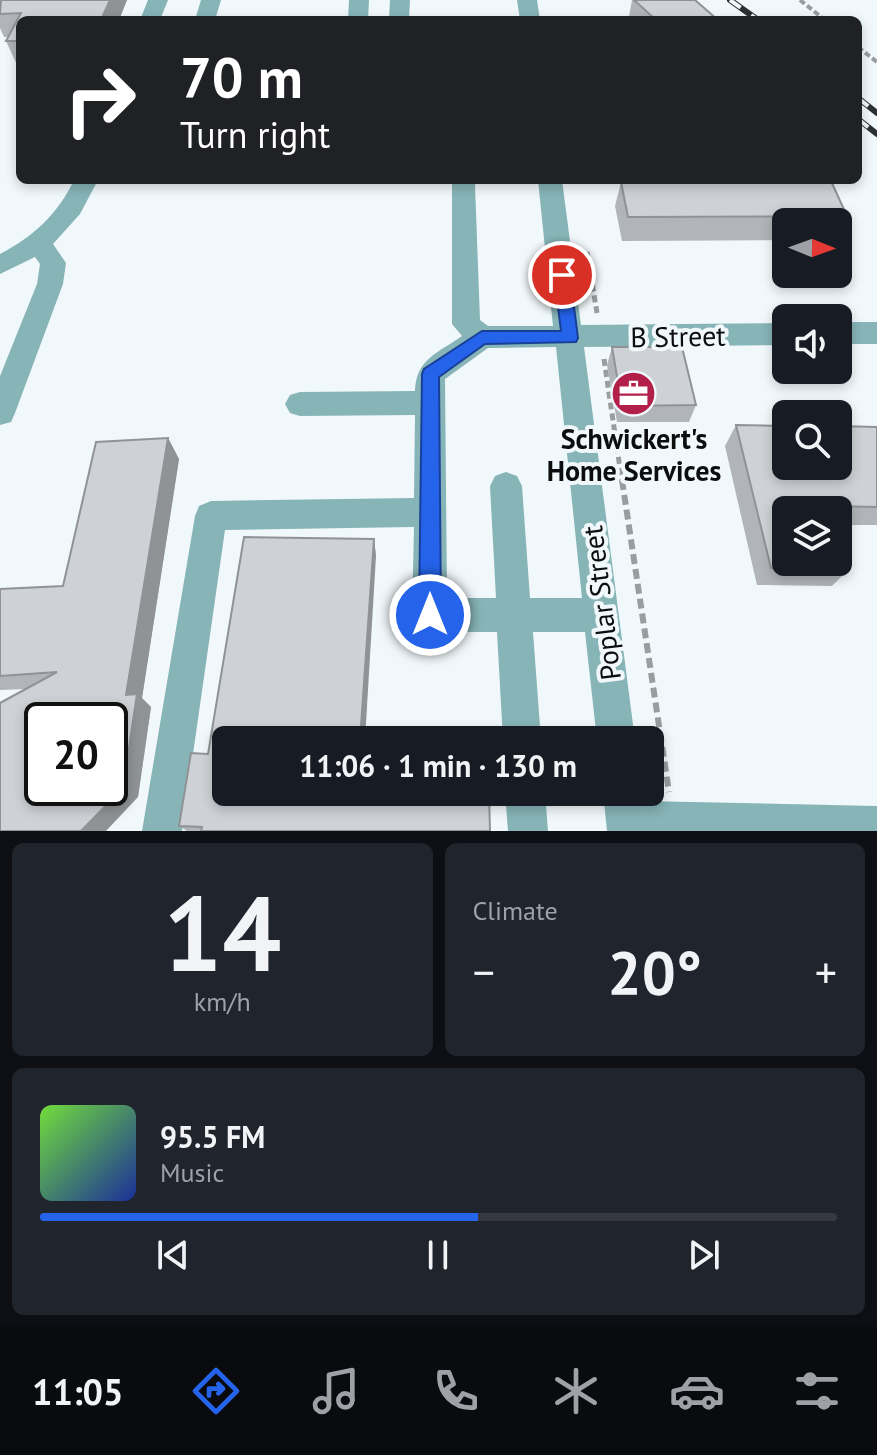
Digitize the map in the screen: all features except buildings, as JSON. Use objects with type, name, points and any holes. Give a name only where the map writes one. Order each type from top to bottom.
[{"type":"street","points":[[0,265],[39,244],[71,211],[84,184]]},
{"type":"street","points":[[463,184],[466,324],[482,337],[430,374],[430,615],[602,615]]},
{"type":"street","name":"Poplar Street","points":[[551,184],[614,726]]},
{"type":"street","points":[[0,413],[50,284],[53,263],[39,244]]},
{"type":"street","points":[[852,333],[877,333]]},
{"type":"street","name":"B Street","points":[[482,337],[772,334]]},
{"type":"street","points":[[300,404],[430,403]]},
{"type":"street","points":[[506,486],[521,726]]},
{"type":"street","points":[[162,831],[211,516],[431,512]]},
{"type":"street","points":[[526,806],[528,831]]},
{"type":"street","points":[[625,815],[674,822],[877,826]]},
{"type":"path","points":[[800,0],[820,16]]},
{"type":"path","points":[[586,243],[674,822]]},
{"type":"railway","points":[[730,0],[752,16]]},
{"type":"railway","points":[[862,101],[877,113]]},
{"type":"railway","points":[[862,122],[877,134]]},
{"type":"place","name":"Schwickert's Home Services","points":[[634,393]]},
{"type":"route","points":[[430,615],[430,374],[482,337],[570,338],[562,275]]}]
